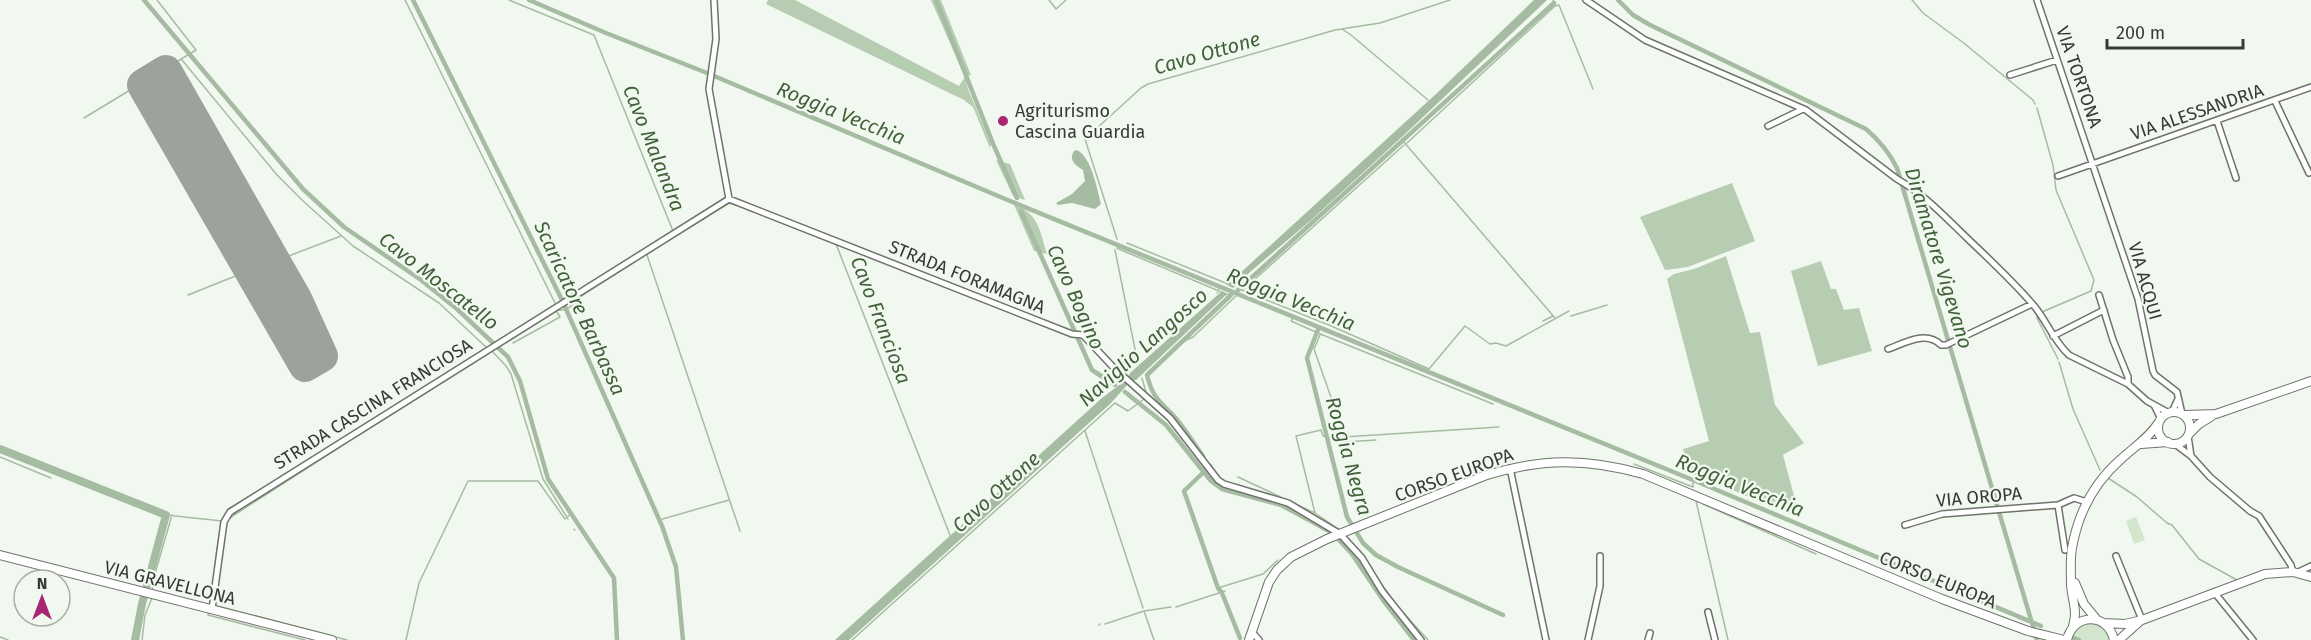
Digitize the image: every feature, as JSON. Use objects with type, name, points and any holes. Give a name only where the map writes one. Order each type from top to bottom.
[{"type":"main road","points":[[2141,444],[2183,441],[2199,424],[2216,414],[2311,381]]},
{"type":"main road","points":[[2066,640],[2076,617],[2072,549],[2080,517],[2087,502],[2108,471],[2141,444],[2160,421],[2171,412],[2184,415],[2216,414]]},
{"type":"main road","points":[[2184,415],[2190,424],[2189,435]]},
{"type":"main road","points":[[2160,421],[2161,436],[2172,443]]},
{"type":"main road","name":"CORSO EUROPA","points":[[1252,634],[1263,595],[1277,570],[1291,557],[1354,528],[1484,476],[1510,468],[1560,461],[1585,461],[1613,465],[1643,474],[1942,599],[2028,631],[2066,640]]},
{"type":"main road","name":"VIA GRAVELLONA","points":[[0,555],[150,594],[211,607],[328,639]]},
{"type":"main road","points":[[2044,634],[2072,627],[2085,619],[2125,624],[2142,620],[2265,574],[2295,572],[2311,577]]},
{"type":"main road","points":[[2072,574],[2079,596],[2111,631],[2114,640]]},
{"type":"main road","points":[[2120,640],[2142,620]]},
{"type":"street","points":[[714,0],[716,39],[709,89],[729,199]]},
{"type":"street","points":[[1586,0],[1645,40],[1803,109],[1905,183],[1939,211],[2032,304],[2069,355],[2128,384],[2153,404],[2171,412],[2178,397]]},
{"type":"street","name":"VIA TORTONA","points":[[2037,0],[2093,164]]},
{"type":"street","points":[[2010,75],[2057,60]]},
{"type":"street","name":"VIA ALESSANDRIA","points":[[2058,176],[2311,87]]},
{"type":"street","points":[[2275,101],[2309,173]]},
{"type":"street","points":[[1768,126],[1803,109]]},
{"type":"street","points":[[2217,121],[2236,178]]},
{"type":"street","name":"VIA ACQUI","points":[[2093,164],[2138,299],[2153,371],[2174,389],[2178,397]]},
{"type":"street","name":"STRADA CASCINA FRANCIOSA","points":[[211,607],[224,521],[230,512],[729,199]]},
{"type":"street","name":"STRADA FORAMAGNA","points":[[729,199],[1072,334],[1080,335],[1087,339],[1114,368],[1170,418],[1208,469],[1224,484],[1288,503],[1340,534]]},
{"type":"street","points":[[2099,295],[2113,340],[2128,377],[2128,384]]},
{"type":"street","points":[[1888,348],[1926,337],[1935,338],[1941,345],[1946,345],[2032,304]]},
{"type":"street","points":[[2053,336],[2104,310]]},
{"type":"street","points":[[2178,397],[2184,415]]},
{"type":"street","points":[[2153,404],[2160,421]]},
{"type":"street","points":[[2189,435],[2191,456]]},
{"type":"street","points":[[2172,443],[2191,456],[2210,477],[2259,516],[2295,572],[2311,566]]},
{"type":"street","points":[[1510,468],[1546,640]]},
{"type":"street","name":"VIA OROPA","points":[[1905,525],[1939,514],[2058,504],[2074,498],[2087,502]]},
{"type":"street","points":[[2058,504],[2065,550]]},
{"type":"street","points":[[1340,534],[1362,558],[1382,591],[1421,640]]},
{"type":"street","points":[[1588,640],[1600,586],[1600,556]]},
{"type":"street","points":[[2116,556],[2142,620]]},
{"type":"street","points":[[2214,592],[2253,640]]},
{"type":"street","points":[[1708,612],[1715,640]]},
{"type":"street","points":[[1648,640],[1650,633]]},
{"type":"street","points":[[1252,634],[1259,640]]},
{"type":"shaded area","points":[[768,0],[795,0],[959,86],[965,77],[991,144],[990,148],[973,107],[964,100],[766,4]]},
{"type":"shaded area","points":[[931,0],[941,0],[971,75],[965,77]]},
{"type":"shaded area","points":[[1534,0],[1547,0],[1310,221],[1238,285],[1233,288],[1227,285],[1436,94]]},
{"type":"shaded area","points":[[1077,150],[1087,160],[1096,182],[1101,204],[1095,209],[1072,203],[1058,205],[1056,203],[1072,194],[1085,181],[1083,170],[1072,160],[1072,154]]},
{"type":"shaded area","points":[[996,160],[1010,164],[1025,200],[1013,196]]},
{"type":"shaded area","points":[[1732,183],[1755,241],[1688,267],[1665,270],[1640,217]]},
{"type":"shaded area","points":[[1014,205],[1022,208],[1034,218],[1047,254],[1034,251]]},
{"type":"shaded area","points":[[1726,256],[1750,333],[1760,332],[1775,405],[1804,443],[1783,455],[1800,518],[1689,472],[1683,449],[1709,441],[1667,279],[1674,274],[1694,269]]},
{"type":"shaded area","points":[[1821,261],[1831,289],[1836,289],[1844,310],[1859,308],[1872,351],[1818,366],[1791,271]]},
{"type":"shaded area","points":[[1222,291],[1227,294],[1136,380],[1131,381],[1128,377],[1130,373]]},
{"type":"shaded area","points":[[1127,379],[1130,382],[1110,404],[849,640],[835,640],[1102,398]]},
{"type":"shaded area","points":[[2136,517],[2145,540],[2134,544],[2126,521]]},
{"type":"shaded area","points":[[2092,622],[2106,629],[2111,640],[2071,640],[2078,627]]},
{"type":"waterway","name":"Cavo Moscatello","points":[[144,0],[303,189],[344,227],[421,280],[457,309],[508,357],[520,381],[548,479],[614,578],[617,640]]},
{"type":"waterway","points":[[84,118],[196,50],[157,0]]},
{"type":"waterway","points":[[405,0],[555,303]]},
{"type":"waterway","name":"Scaricatore Barbassa","points":[[413,0],[562,300],[662,526],[676,567],[683,640]]},
{"type":"waterway","name":"Cavo Malandra","points":[[354,438],[558,310],[570,307],[578,298],[675,236],[594,35],[509,0]]},
{"type":"waterway","name":"Roggia Vecchia","points":[[529,0],[2041,626]]},
{"type":"waterway","name":"Cavo Bogino","points":[[936,0],[1017,198]]},
{"type":"waterway","points":[[1049,0],[1056,9],[1066,0]]},
{"type":"waterway","name":"Cavo Ottone","points":[[1117,239],[1085,139],[1141,88],[1148,84],[1335,30],[1380,23],[1450,0]]},
{"type":"waterway","points":[[1553,0],[1555,6],[1559,5],[1593,89]]},
{"type":"waterway","name":"Diramatore Vigevano","points":[[1618,0],[1633,15],[1650,25],[1866,129],[1891,157],[1897,168],[2037,640]]},
{"type":"waterway","points":[[1912,0],[1923,13],[1965,44],[2035,104]]},
{"type":"waterway","points":[[1238,290],[1554,3]]},
{"type":"waterway","points":[[1407,143],[1555,6]]},
{"type":"waterway","name":"Cavo Ottone","points":[[1342,29],[1428,100]]},
{"type":"waterway","points":[[182,60],[277,175],[302,200],[353,246],[439,303],[487,348]]},
{"type":"waterway","points":[[2037,108],[2053,165],[2056,190],[2094,280],[2091,291],[2042,312]]},
{"type":"waterway","points":[[1403,141],[1555,318]]},
{"type":"waterway","points":[[1244,289],[1404,145]]},
{"type":"waterway","name":"Cavo Franciosa","points":[[675,236],[729,203],[736,205]]},
{"type":"waterway","name":"Cavo Franciosa","points":[[741,206],[784,223]]},
{"type":"waterway","name":"Cavo Bogino","points":[[1021,211],[1092,370],[1115,385]]},
{"type":"waterway","points":[[273,262],[341,236]]},
{"type":"waterway","points":[[1127,243],[1228,284]]},
{"type":"waterway","name":"Cavo Franciosa","points":[[836,244],[950,535]]},
{"type":"waterway","name":"Naviglio Langosco","points":[[1118,245],[1117,248],[1121,250],[1231,296]]},
{"type":"waterway","name":"Cavo Ottone","points":[[1115,250],[1137,359]]},
{"type":"waterway","points":[[647,255],[740,531]]},
{"type":"waterway","points":[[188,295],[248,271]]},
{"type":"waterway","name":"Roggia Vecchia","points":[[1217,293],[1221,286]]},
{"type":"waterway","points":[[1239,289],[1429,369],[1465,326],[1490,344],[1506,346],[1569,311]]},
{"type":"waterway","points":[[1182,342],[1193,337],[1238,294]]},
{"type":"waterway","name":"Naviglio Langosco","points":[[1203,456],[1180,424],[1156,397],[1147,375],[1231,295]]},
{"type":"waterway","points":[[1571,316],[1607,305]]},
{"type":"waterway","points":[[513,343],[560,317],[557,312]]},
{"type":"waterway","points":[[2038,315],[2037,318],[2058,359]]},
{"type":"waterway","points":[[1543,321],[1553,316]]},
{"type":"waterway","points":[[1293,318],[1291,321],[1318,333],[1493,404]]},
{"type":"waterway","name":"Roggia Negra","points":[[1319,327],[1307,358],[1347,517],[1363,543],[1376,555],[1398,567],[1503,615]]},
{"type":"waterway","points":[[1320,335],[1314,349],[1345,437]]},
{"type":"waterway","points":[[493,352],[511,374],[543,479],[568,519]]},
{"type":"waterway","points":[[2059,362],[2073,409],[2100,470]]},
{"type":"waterway","name":"Cavo Ottone","points":[[1142,378],[1147,396]]},
{"type":"waterway","name":"Cavo Bogino","points":[[1125,392],[1166,425],[1211,481],[1222,489],[1281,505],[1329,531]]},
{"type":"waterway","name":"Cavo Ottone","points":[[852,640],[1115,403],[1128,411],[1144,399]]},
{"type":"waterway","points":[[1322,425],[1344,437],[1499,427]]},
{"type":"waterway","points":[[1315,513],[1296,436],[1321,430],[1323,436],[1344,442],[1376,440]]},
{"type":"waterway","points":[[1085,431],[1143,608]]},
{"type":"waterway","name":"Cavo Malandra","points":[[228,519],[346,443]]},
{"type":"waterway","points":[[0,449],[166,515],[142,604],[135,640]]},
{"type":"waterway","points":[[0,457],[51,478]]},
{"type":"waterway","points":[[1634,464],[1693,487],[1693,480]]},
{"type":"waterway","points":[[1210,466],[1184,491],[1218,588],[1240,638]]},
{"type":"waterway","points":[[1238,477],[1315,513],[1340,530]]},
{"type":"waterway","points":[[2108,478],[2137,497],[2172,525],[2199,559],[2237,580]]},
{"type":"waterway","points":[[406,640],[419,583],[468,481],[538,481],[565,519],[572,513]]},
{"type":"waterway","points":[[659,520],[729,500]]},
{"type":"waterway","points":[[1696,501],[1728,640]]},
{"type":"waterway","points":[[1703,504],[1816,554]]},
{"type":"waterway","name":"Cavo Malandra","points":[[166,515],[222,521]]},
{"type":"waterway","points":[[153,591],[152,584],[172,515]]},
{"type":"waterway","points":[[215,564],[221,522]]},
{"type":"waterway","name":"Cavo Bogino","points":[[1339,540],[1352,554],[1414,640]]},
{"type":"waterway","points":[[1350,541],[1358,549]]},
{"type":"waterway","points":[[1218,588],[1263,574],[1278,560]]},
{"type":"waterway","points":[[1376,576],[1392,599]]},
{"type":"waterway","points":[[1176,607],[1225,591]]},
{"type":"waterway","points":[[142,640],[145,615],[152,598]]},
{"type":"waterway","points":[[210,604],[347,640]]},
{"type":"waterway","points":[[1105,624],[1144,611],[1171,607]]},
{"type":"waterway","points":[[1398,607],[1428,640]]},
{"type":"waterway","points":[[209,611],[208,615],[305,640]]},
{"type":"waterway","points":[[1144,611],[1154,640]]},
{"type":"waterway","points":[[0,637],[8,640]]},
{"type":"waterway","name":"Roggia Vecchia","points":[[2074,638],[2079,640]]},
{"type":"runway","points":[[166,71],[296,299],[322,356],[305,366],[143,85],[166,71]]},
{"type":"place","name":"Agriturismo Cascina Guardia","points":[[1003,121]]}]
